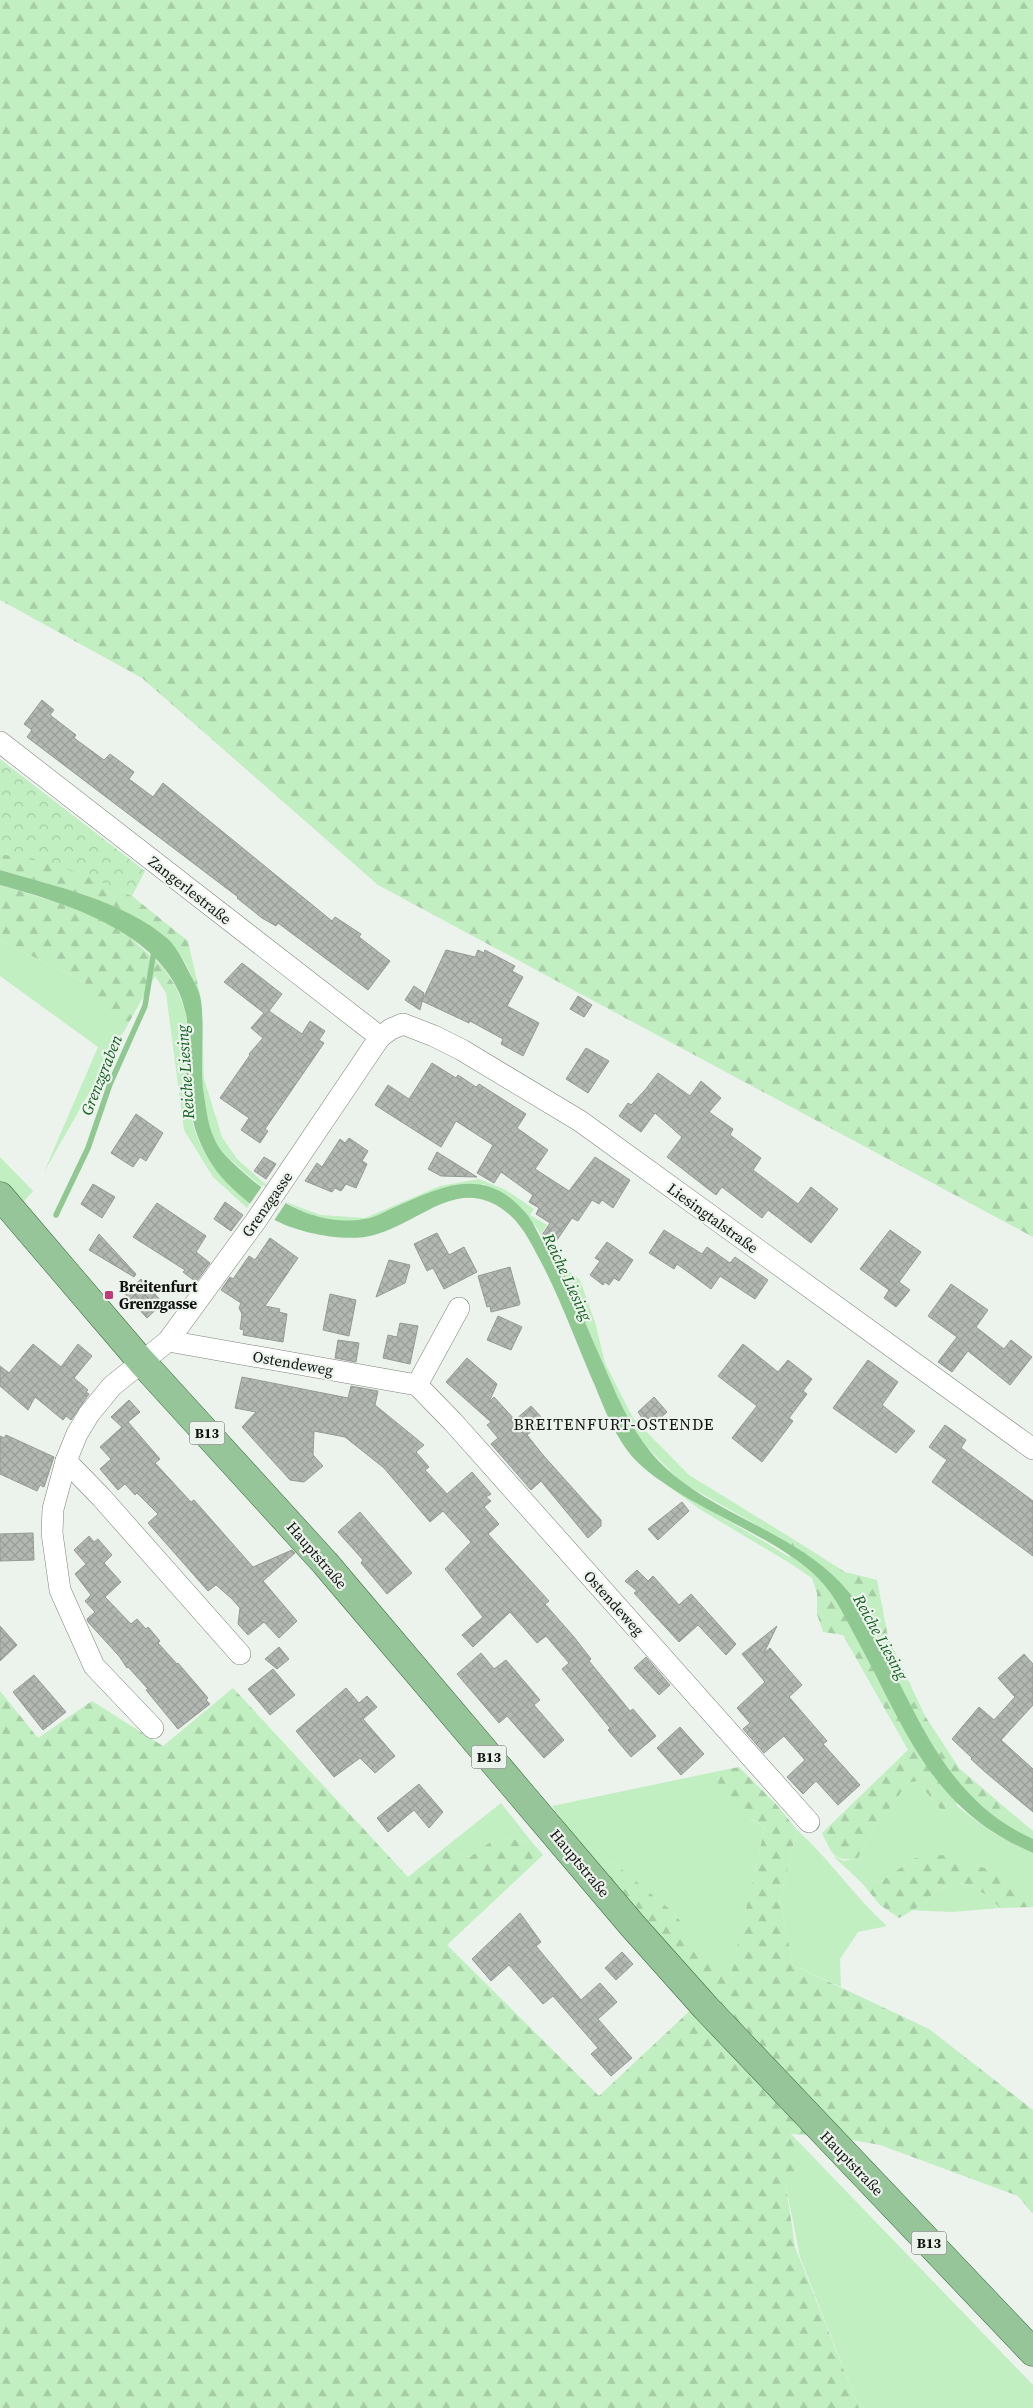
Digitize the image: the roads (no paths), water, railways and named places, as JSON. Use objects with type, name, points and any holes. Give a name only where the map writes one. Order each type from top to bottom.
[{"type":"main road","name":"Hauptstraße","points":[[0,1196],[141,1361],[325,1563],[632,1925],[706,2008],[1033,2352]]},
{"type":"street","name":"Zangerlestraße","points":[[0,742],[380,1037]]},
{"type":"street","name":"Liesingtalstraße","points":[[380,1037],[390,1029],[403,1024],[434,1036],[580,1121],[1033,1449]]},
{"type":"street","name":"Grenzgasse","points":[[141,1361],[168,1341],[255,1222],[380,1037]]},
{"type":"street","points":[[417,1385],[459,1308]]},
{"type":"street","name":"Ostendeweg","points":[[168,1341],[417,1385],[467,1436],[809,1822]]},
{"type":"street","points":[[141,1361],[112,1386],[89,1414],[77,1434],[66,1461],[53,1509],[52,1533],[60,1590],[94,1666],[153,1728]]},
{"type":"street","points":[[66,1461],[101,1497],[240,1654]]},
{"type":"waterway","name":"Grenzgraben","points":[[56,1215],[88,1148],[110,1084],[145,1006],[154,951]]},
{"type":"place","name":"Breitenfurt Grenzgasse","points":[[109,1295]]},
{"type":"district","name":"BREITENFURT-OSTENDE","points":[[614,1424]]},
{"type":"water label","name":"Reiche Liesing","points":[[185,1072]]},
{"type":"water label","name":"Reiche Liesing","points":[[568,1277]]},
{"type":"water label","name":"Reiche Liesing","points":[[881,1637]]}]
